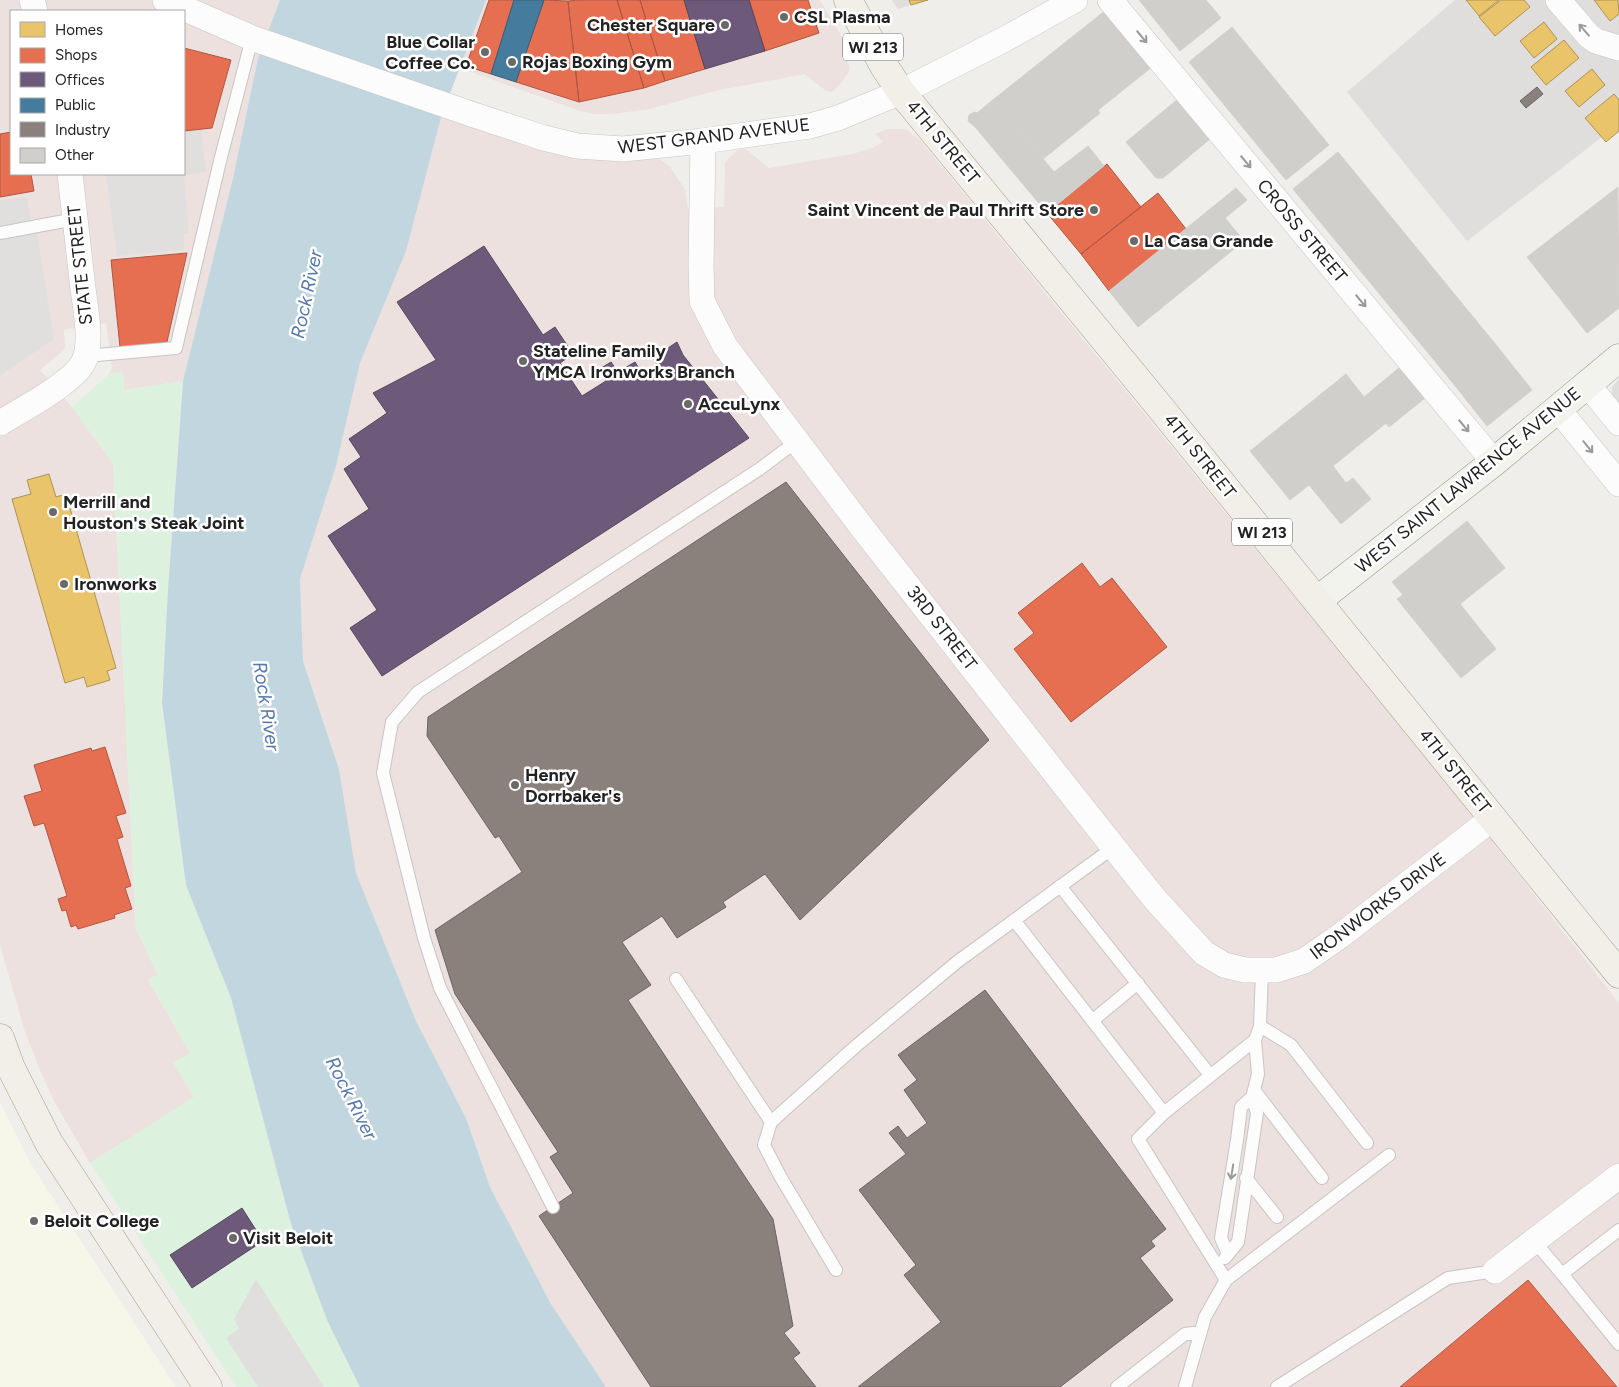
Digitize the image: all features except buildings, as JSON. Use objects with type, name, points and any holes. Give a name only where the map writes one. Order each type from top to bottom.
[{"type":"main road","name":"4TH STREET","points":[[848,0],[884,66],[901,92],[1032,249],[1318,600],[1619,974]]},
{"type":"main road","points":[[0,1038],[11,1068],[49,1143],[208,1387]]},
{"type":"street","name":"WEST GRAND AVENUE","points":[[165,0],[252,38],[544,138],[577,146],[623,149],[703,141],[810,126],[844,116],[901,92],[1005,39],[1075,0]]},
{"type":"street","name":"CROSS STREET","points":[[1110,0],[1494,462]]},
{"type":"street","points":[[1558,0],[1589,36],[1596,41],[1619,48]]},
{"type":"street","name":"3RD STREET","points":[[703,141],[702,301],[725,346],[864,530],[1154,898],[1204,953],[1224,965]]},
{"type":"street","name":"STATE STREET","points":[[70,175],[87,327],[86,356]]},
{"type":"street","points":[[0,422],[60,385],[75,373],[83,364],[86,356]]},
{"type":"street","name":"WEST SAINT LAWRENCE AVENUE","points":[[1318,600],[1494,462],[1619,358]]},
{"type":"street","points":[[1587,384],[1619,423]]},
{"type":"street","points":[[1558,409],[1619,484]]},
{"type":"street","name":"IRONWORKS DRIVE","points":[[1224,965],[1245,970],[1276,970],[1304,961],[1340,936],[1493,818]]},
{"type":"street","points":[[1495,1271],[1619,1176]]},
{"type":"lane","points":[[86,356],[176,348],[220,161],[252,38]]},
{"type":"lane","points":[[0,232],[75,219]]},
{"type":"lane","points":[[552,1207],[440,988],[424,938],[383,773],[392,722],[418,692],[760,468],[797,441]]},
{"type":"lane","points":[[836,1270],[764,1146],[771,1122],[856,1046],[957,962],[1114,847]]},
{"type":"lane","points":[[1060,886],[1210,1075]]},
{"type":"lane","points":[[1014,920],[1164,1113]]},
{"type":"lane","points":[[1217,1268],[1238,1242],[1257,1114],[1253,1093],[1258,1074],[1255,1040],[1260,1026],[1262,970]]},
{"type":"lane","points":[[676,979],[771,1122]]},
{"type":"lane","points":[[1092,1020],[1138,983]]},
{"type":"lane","points":[[1260,1026],[1291,1045],[1367,1143]]},
{"type":"lane","points":[[1226,1280],[1138,1138],[1164,1113],[1255,1040]]},
{"type":"lane","points":[[1228,1254],[1221,1238],[1241,1107],[1253,1093]]},
{"type":"lane","points":[[1253,1093],[1322,1178]]},
{"type":"lane","points":[[1237,1140],[1252,1142]]},
{"type":"lane","points":[[1185,1387],[1205,1317],[1226,1280],[1389,1155]]},
{"type":"lane","points":[[1246,1178],[1277,1217]]},
{"type":"lane","points":[[1562,1274],[1619,1230]]},
{"type":"lane","points":[[1534,1241],[1619,1344]]},
{"type":"lane","points":[[1277,1387],[1448,1278],[1495,1271]]},
{"type":"lane","points":[[1117,1387],[1185,1334],[1201,1332]]},
{"type":"shaded area","points":[[0,0],[280,0],[258,58],[233,178],[183,381],[124,390],[123,372],[109,374],[112,368],[106,323],[64,330],[64,350],[40,370],[72,407],[113,463],[136,929],[158,975],[148,980],[190,1053],[194,1098],[90,1163],[54,1101],[25,1032],[0,945]]},
{"type":"shaded area","points":[[486,0],[820,0],[843,39],[850,70],[839,86],[832,92],[826,91],[805,74],[715,91],[650,109],[612,114],[594,114],[577,110],[460,68]]},
{"type":"shaded area","points":[[892,0],[928,0],[898,9]]},
{"type":"shaded area","points":[[1455,0],[1619,0],[1619,124],[1467,241],[1347,92]]},
{"type":"shaded area","points":[[442,114],[661,160],[670,167],[685,189],[688,209],[724,207],[725,163],[738,150],[746,149],[769,168],[852,154],[870,149],[883,142],[875,134],[887,129],[907,130],[920,140],[1447,783],[1619,1003],[1619,1387],[606,1387],[551,1304],[490,1187],[466,1118],[416,1021],[356,873],[339,769],[303,661],[300,579],[336,466],[360,363],[406,251]]},
{"type":"shaded area","points":[[201,129],[206,172],[185,175],[185,131]]},
{"type":"shaded area","points":[[106,175],[184,175],[189,233],[184,234],[184,249],[117,256]]},
{"type":"shaded area","points":[[27,197],[33,235],[37,233],[54,339],[0,376],[0,201]]},
{"type":"shaded area","points":[[1619,379],[1619,408],[1612,394],[1612,387]]},
{"type":"shaded area","name":"Beloit College","points":[[0,1102],[31,1164],[176,1387],[0,1387]]},
{"type":"shaded area","points":[[256,1279],[324,1387],[258,1387],[226,1338],[239,1329],[234,1319]]},
{"type":"green space","points":[[123,372],[124,390],[183,381],[162,703],[186,885],[231,998],[291,1224],[327,1320],[360,1387],[236,1387],[90,1163],[194,1097],[173,1063],[190,1053],[148,979],[158,975],[136,929],[113,463],[72,407],[109,374]]},
{"type":"water","name":"Rock River","points":[[280,0],[486,0],[442,114],[406,251],[360,363],[336,466],[300,579],[303,661],[339,769],[356,873],[416,1021],[466,1118],[490,1187],[551,1304],[606,1387],[360,1387],[327,1320],[291,1224],[231,998],[186,885],[162,703],[183,381],[233,178],[258,58]]},
{"type":"place","name":"CSL Plasma","points":[[784,17]]},
{"type":"place","name":"Chester Square","points":[[725,25]]},
{"type":"place","name":"Blue Collar Coffee Co.","points":[[485,52]]},
{"type":"place","name":"Rojas Boxing Gym","points":[[512,62]]},
{"type":"place","name":"Saint Vincent de Paul Thrift Store","points":[[1094,210]]},
{"type":"place","name":"La Casa Grande","points":[[1134,241]]},
{"type":"place","name":"Stateline Family YMCA Ironworks Branch","points":[[523,361]]},
{"type":"place","name":"AccuLynx","points":[[688,404]]},
{"type":"place","name":"Merrill and Houston's Steak Joint","points":[[53,512]]},
{"type":"place","name":"Ironworks","points":[[64,584]]},
{"type":"place","name":"Henry Dorrbaker's","points":[[515,785]]},
{"type":"place","name":"Beloit College","points":[[34,1221]]},
{"type":"place","name":"Visit Beloit","points":[[233,1238]]}]
